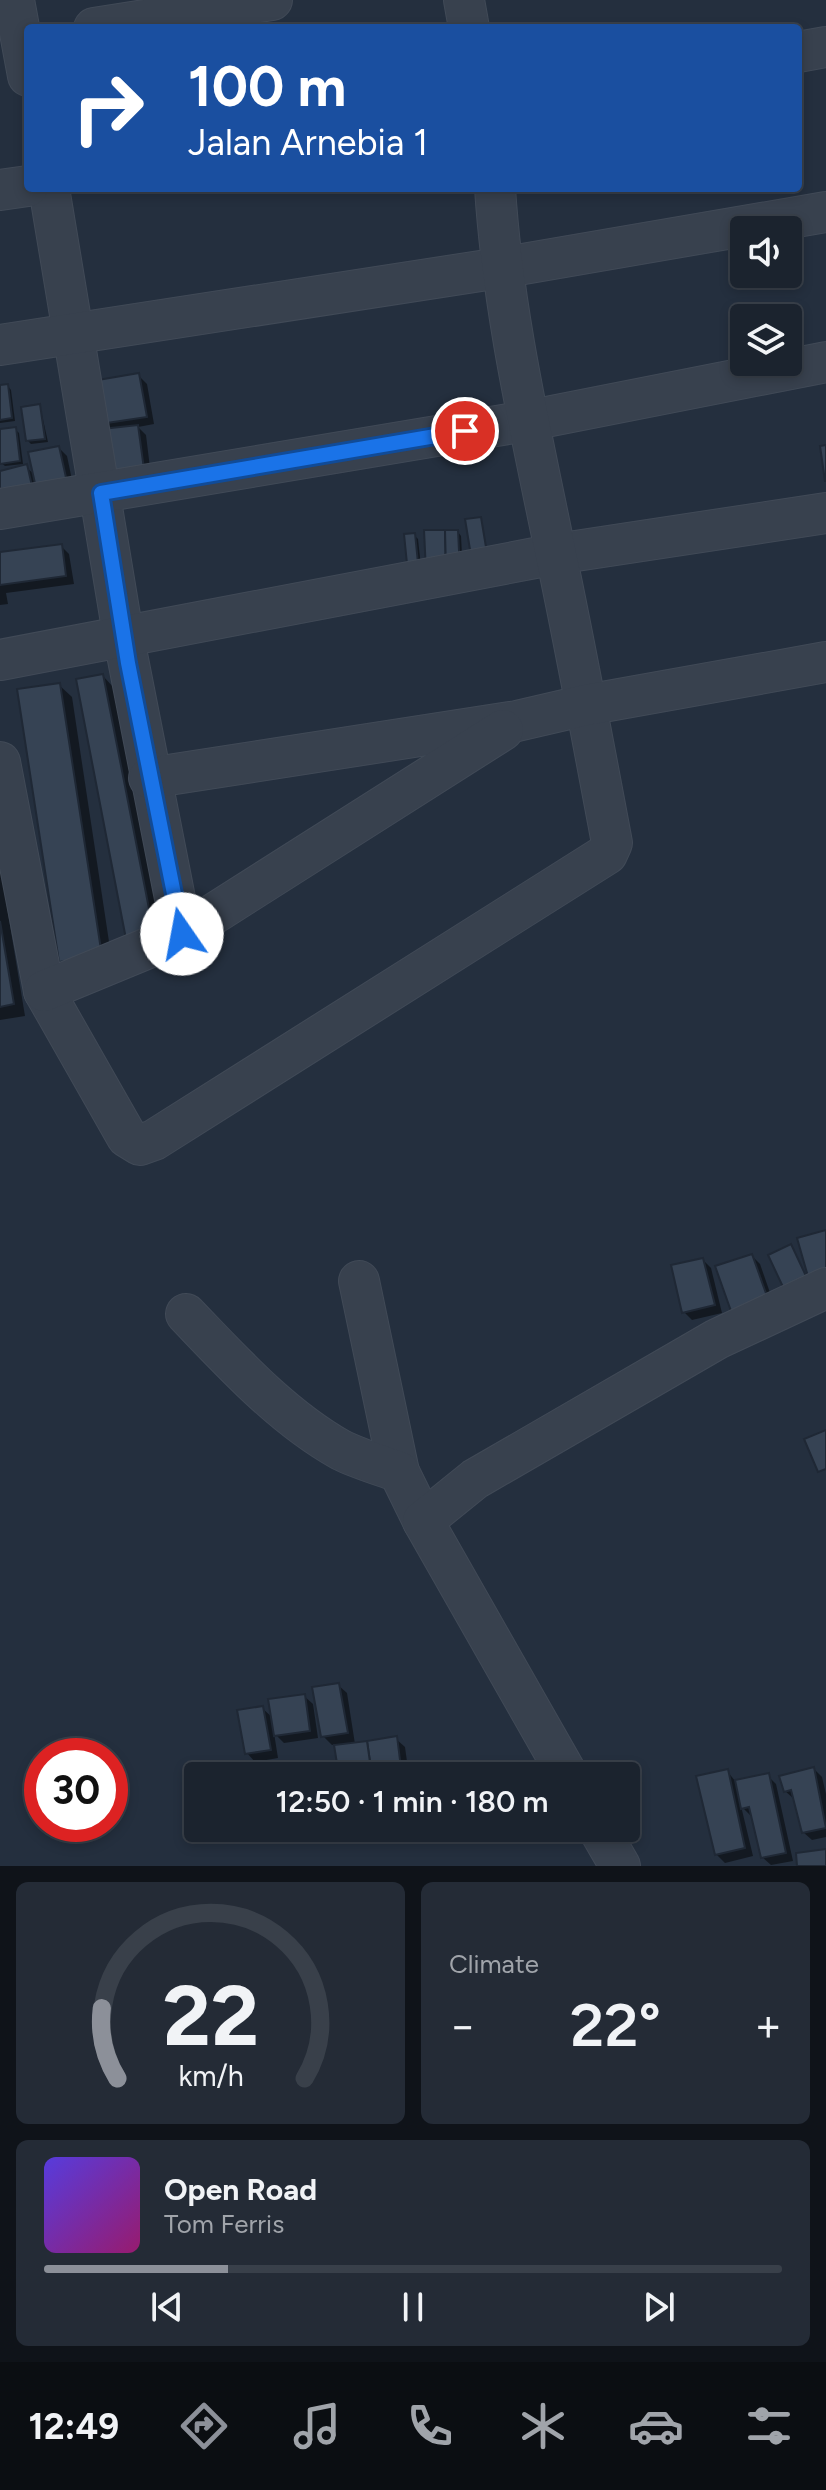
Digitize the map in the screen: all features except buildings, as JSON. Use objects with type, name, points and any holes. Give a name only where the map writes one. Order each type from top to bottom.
[{"type":"street","points":[[14,0],[24,44]]},
{"type":"street","points":[[108,24],[168,7],[272,0]]},
{"type":"street","points":[[464,0],[468,24]]},
{"type":"street","points":[[802,51],[826,47]]},
{"type":"street","points":[[0,190],[24,187]]},
{"type":"street","points":[[50,192],[123,634],[182,934]]},
{"type":"street","points":[[0,762],[44,991],[127,1137],[140,1145],[154,1140],[607,854],[612,843],[556,554],[526,421],[500,268],[495,192]]},
{"type":"street","points":[[0,345],[75,331],[500,268],[826,212]]},
{"type":"street","points":[[0,509],[526,421],[826,362]]},
{"type":"street","points":[[0,660],[123,634],[556,554],[826,513]]},
{"type":"street","points":[[149,778],[517,721],[586,705],[826,662]]},
{"type":"street","points":[[44,991],[182,934],[517,721]]},
{"type":"street","points":[[359,1281],[399,1472],[423,1521],[560,1762]]},
{"type":"street","points":[[423,1521],[475,1479],[717,1339],[826,1288]]},
{"type":"street","points":[[186,1314],[237,1368],[293,1416],[341,1450],[399,1472]]},
{"type":"street","points":[[606,1842],[620,1866]]},
{"type":"route","points":[[182,934],[149,778],[101,493],[465,431]]}]
